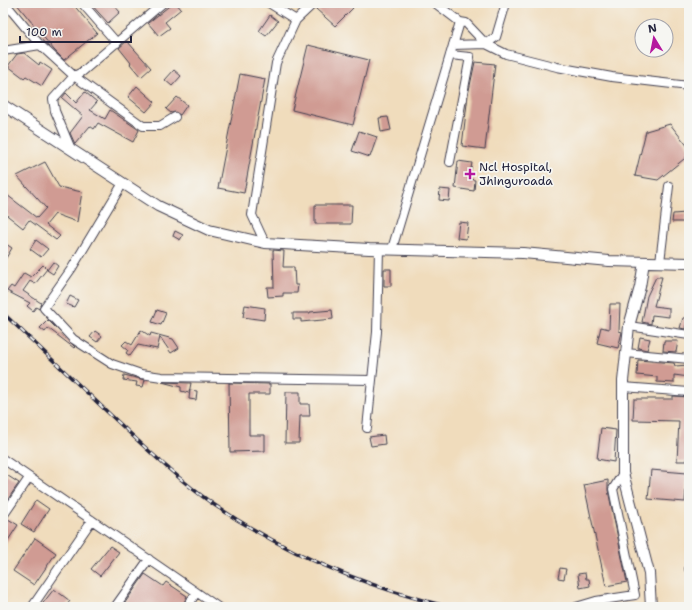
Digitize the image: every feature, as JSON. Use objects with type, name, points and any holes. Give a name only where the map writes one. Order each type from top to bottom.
[{"type":"street","points":[[5,3],[40,45],[74,76],[143,126],[160,126],[175,117]]},
{"type":"street","points":[[82,3],[117,43]]},
{"type":"street","points":[[71,149],[55,111],[53,99],[74,76],[117,43],[163,3]]},
{"type":"street","points":[[269,3],[296,20]]},
{"type":"street","points":[[265,243],[252,215],[276,63],[296,20],[314,3]]},
{"type":"street","points":[[435,3],[460,22],[466,23],[486,44],[506,54],[557,67],[612,77],[689,86]]},
{"type":"street","points":[[453,45],[486,44],[496,37],[506,3]]},
{"type":"street","points":[[392,249],[460,22]]},
{"type":"street","points":[[3,51],[40,45]]},
{"type":"street","points":[[450,55],[470,57],[450,162]]},
{"type":"street","points":[[3,105],[158,206],[208,230],[265,243],[379,249],[523,253],[608,261],[689,263]]},
{"type":"street","points":[[123,183],[72,268],[44,308],[73,339],[112,364],[141,374],[162,377],[372,380]]},
{"type":"street","points":[[660,262],[669,186]]},
{"type":"street","points":[[367,428],[377,332],[379,249]]},
{"type":"street","points":[[644,262],[640,287],[629,326],[626,354],[623,387],[623,473],[649,573],[651,605]]},
{"type":"street","points":[[629,326],[689,335]]},
{"type":"street","points":[[626,354],[689,359]]},
{"type":"street","points":[[623,387],[689,392]]},
{"type":"street","points":[[3,458],[29,478],[218,607]]},
{"type":"street","points":[[576,607],[596,600],[636,595],[613,489],[623,473]]},
{"type":"street","points":[[3,516],[29,478]]},
{"type":"street","points":[[32,607],[92,520]]},
{"type":"street","points":[[689,551],[689,568]]},
{"type":"street","points":[[115,607],[149,559]]},
{"type":"street","points":[[187,607],[196,593]]},
{"type":"building","points":[[16,3],[72,3],[97,33],[64,60],[54,50]]},
{"type":"building","points":[[90,3],[112,3],[120,12],[108,23]]},
{"type":"building","points":[[173,3],[176,3],[181,9],[165,22],[170,28],[159,36],[148,23]]},
{"type":"building","points":[[319,3],[348,3],[353,8],[335,26],[316,9]]},
{"type":"building","points":[[270,15],[278,21],[266,36],[259,31]]},
{"type":"building","points":[[127,41],[151,68],[141,77],[119,48]]},
{"type":"building","points":[[308,45],[369,60],[353,125],[292,110]]},
{"type":"building","points":[[24,53],[39,65],[40,62],[52,70],[42,86],[26,76],[24,78],[8,66],[17,54]]},
{"type":"building","points":[[475,62],[495,64],[485,149],[462,146],[468,95]]},
{"type":"building","points":[[174,70],[181,76],[172,86],[165,80]]},
{"type":"building","points":[[240,74],[265,79],[244,193],[218,188]]},
{"type":"building","points":[[137,86],[155,102],[146,112],[128,97]]},
{"type":"building","points":[[85,92],[97,102],[90,110],[105,119],[110,110],[139,130],[133,142],[98,123],[94,129],[90,126],[75,144],[70,133],[83,116],[62,98],[66,93],[76,103]]},
{"type":"building","points":[[177,97],[187,105],[180,115],[175,112],[171,113],[166,109]]},
{"type":"building","points":[[388,117],[391,130],[381,132],[379,118]]},
{"type":"building","points":[[670,124],[689,148],[689,155],[658,180],[635,176],[646,131]]},
{"type":"building","points":[[359,131],[377,137],[370,157],[352,151]]},
{"type":"building","points":[[458,161],[472,163],[469,179],[475,180],[474,191],[455,188]]},
{"type":"building","points":[[45,162],[59,187],[82,192],[77,222],[55,214],[46,225],[60,236],[56,240],[29,220],[23,228],[3,212],[7,204],[3,200],[7,195],[37,218],[46,208],[17,176]]},
{"type":"building","points":[[440,189],[450,190],[449,201],[439,200]]},
{"type":"building","points":[[315,205],[352,205],[351,224],[315,224]]},
{"type":"building","points":[[686,213],[685,222],[672,222],[673,214]]},
{"type":"building","points":[[459,222],[468,223],[466,239],[457,238]]},
{"type":"building","points":[[175,231],[183,235],[180,240],[173,236]]},
{"type":"building","points":[[36,240],[48,249],[41,257],[30,249]]},
{"type":"building","points":[[6,244],[12,248],[3,263],[3,250]]},
{"type":"building","points":[[273,250],[284,251],[283,267],[294,267],[295,285],[298,285],[297,293],[283,293],[283,296],[268,297],[267,287],[274,287]]},
{"type":"building","points":[[53,262],[58,266],[53,274],[47,270]]},
{"type":"building","points":[[43,265],[47,269],[35,284],[30,281],[23,291],[41,303],[39,309],[36,307],[33,311],[27,306],[30,303],[7,291],[11,286],[14,288],[24,273],[31,277]]},
{"type":"building","points":[[384,269],[391,269],[391,286],[384,286]]},
{"type":"building","points":[[656,277],[662,277],[654,306],[669,308],[669,317],[652,315],[651,324],[642,322],[647,296]]},
{"type":"building","points":[[70,296],[78,300],[74,307],[66,304]]},
{"type":"building","points":[[610,304],[620,304],[619,331],[622,332],[618,348],[597,343],[601,327],[609,329]]},
{"type":"building","points":[[245,305],[265,308],[264,320],[243,317]]},
{"type":"building","points":[[157,310],[166,313],[161,325],[152,322]]},
{"type":"building","points":[[332,310],[333,319],[301,322],[301,319],[293,319],[293,313],[310,313]]},
{"type":"building","points":[[689,317],[685,329],[680,328],[683,318]]},
{"type":"building","points":[[48,320],[75,347],[74,348],[48,328],[45,332],[40,328]]},
{"type":"building","points":[[141,330],[150,336],[151,333],[173,339],[179,348],[171,353],[160,337],[157,349],[138,345],[130,356],[126,353],[128,350],[122,345],[126,341],[132,345]]},
{"type":"building","points":[[95,331],[102,336],[97,342],[90,337]]},
{"type":"building","points":[[640,337],[650,339],[647,350],[638,348]]},
{"type":"building","points":[[664,341],[678,341],[676,352],[663,351]]},
{"type":"building","points":[[638,360],[674,363],[675,366],[689,365],[689,377],[674,375],[674,383],[657,382],[657,377],[637,375]]},
{"type":"building","points":[[124,375],[145,380],[143,387],[136,386],[137,382],[123,380]]},
{"type":"building","points":[[162,382],[191,383],[189,393],[181,391],[181,387]]},
{"type":"building","points":[[229,383],[270,384],[270,394],[249,394],[249,435],[265,435],[265,451],[230,452]]},
{"type":"building","points":[[190,390],[197,391],[196,400],[189,399]]},
{"type":"building","points":[[286,392],[300,392],[300,404],[309,404],[310,416],[300,416],[299,443],[285,443]]},
{"type":"building","points":[[673,396],[689,397],[687,461],[677,461],[679,421],[633,420],[634,399],[673,399]]},
{"type":"building","points":[[601,428],[616,430],[614,462],[597,459]]},
{"type":"building","points":[[384,435],[385,444],[371,446],[369,437]]},
{"type":"building","points":[[651,470],[687,473],[685,502],[648,499]]},
{"type":"building","points":[[5,474],[19,483],[6,502],[3,499],[3,477]]},
{"type":"building","points":[[608,480],[608,490],[627,582],[606,586],[584,485]]},
{"type":"building","points":[[36,500],[49,509],[34,532],[21,524]]},
{"type":"building","points":[[8,519],[18,525],[3,548],[3,523]]},
{"type":"building","points":[[35,538],[56,553],[34,585],[13,571]]},
{"type":"building","points":[[110,546],[119,552],[100,576],[91,569]]},
{"type":"building","points":[[560,568],[566,569],[564,579],[558,578]]},
{"type":"building","points":[[585,573],[586,579],[589,579],[590,586],[580,588],[578,574]]},
{"type":"building","points":[[145,574],[163,586],[166,582],[187,596],[182,607],[122,607]]},
{"type":"building","points":[[54,589],[70,601],[65,607],[40,607]]},
{"type":"railway","points":[[3,313],[152,454],[188,485],[240,522],[297,553],[356,579],[418,599],[449,607]]},
{"type":"place","name":"Ncl Hospital, Jhinguroada","points":[[470,174]]}]
